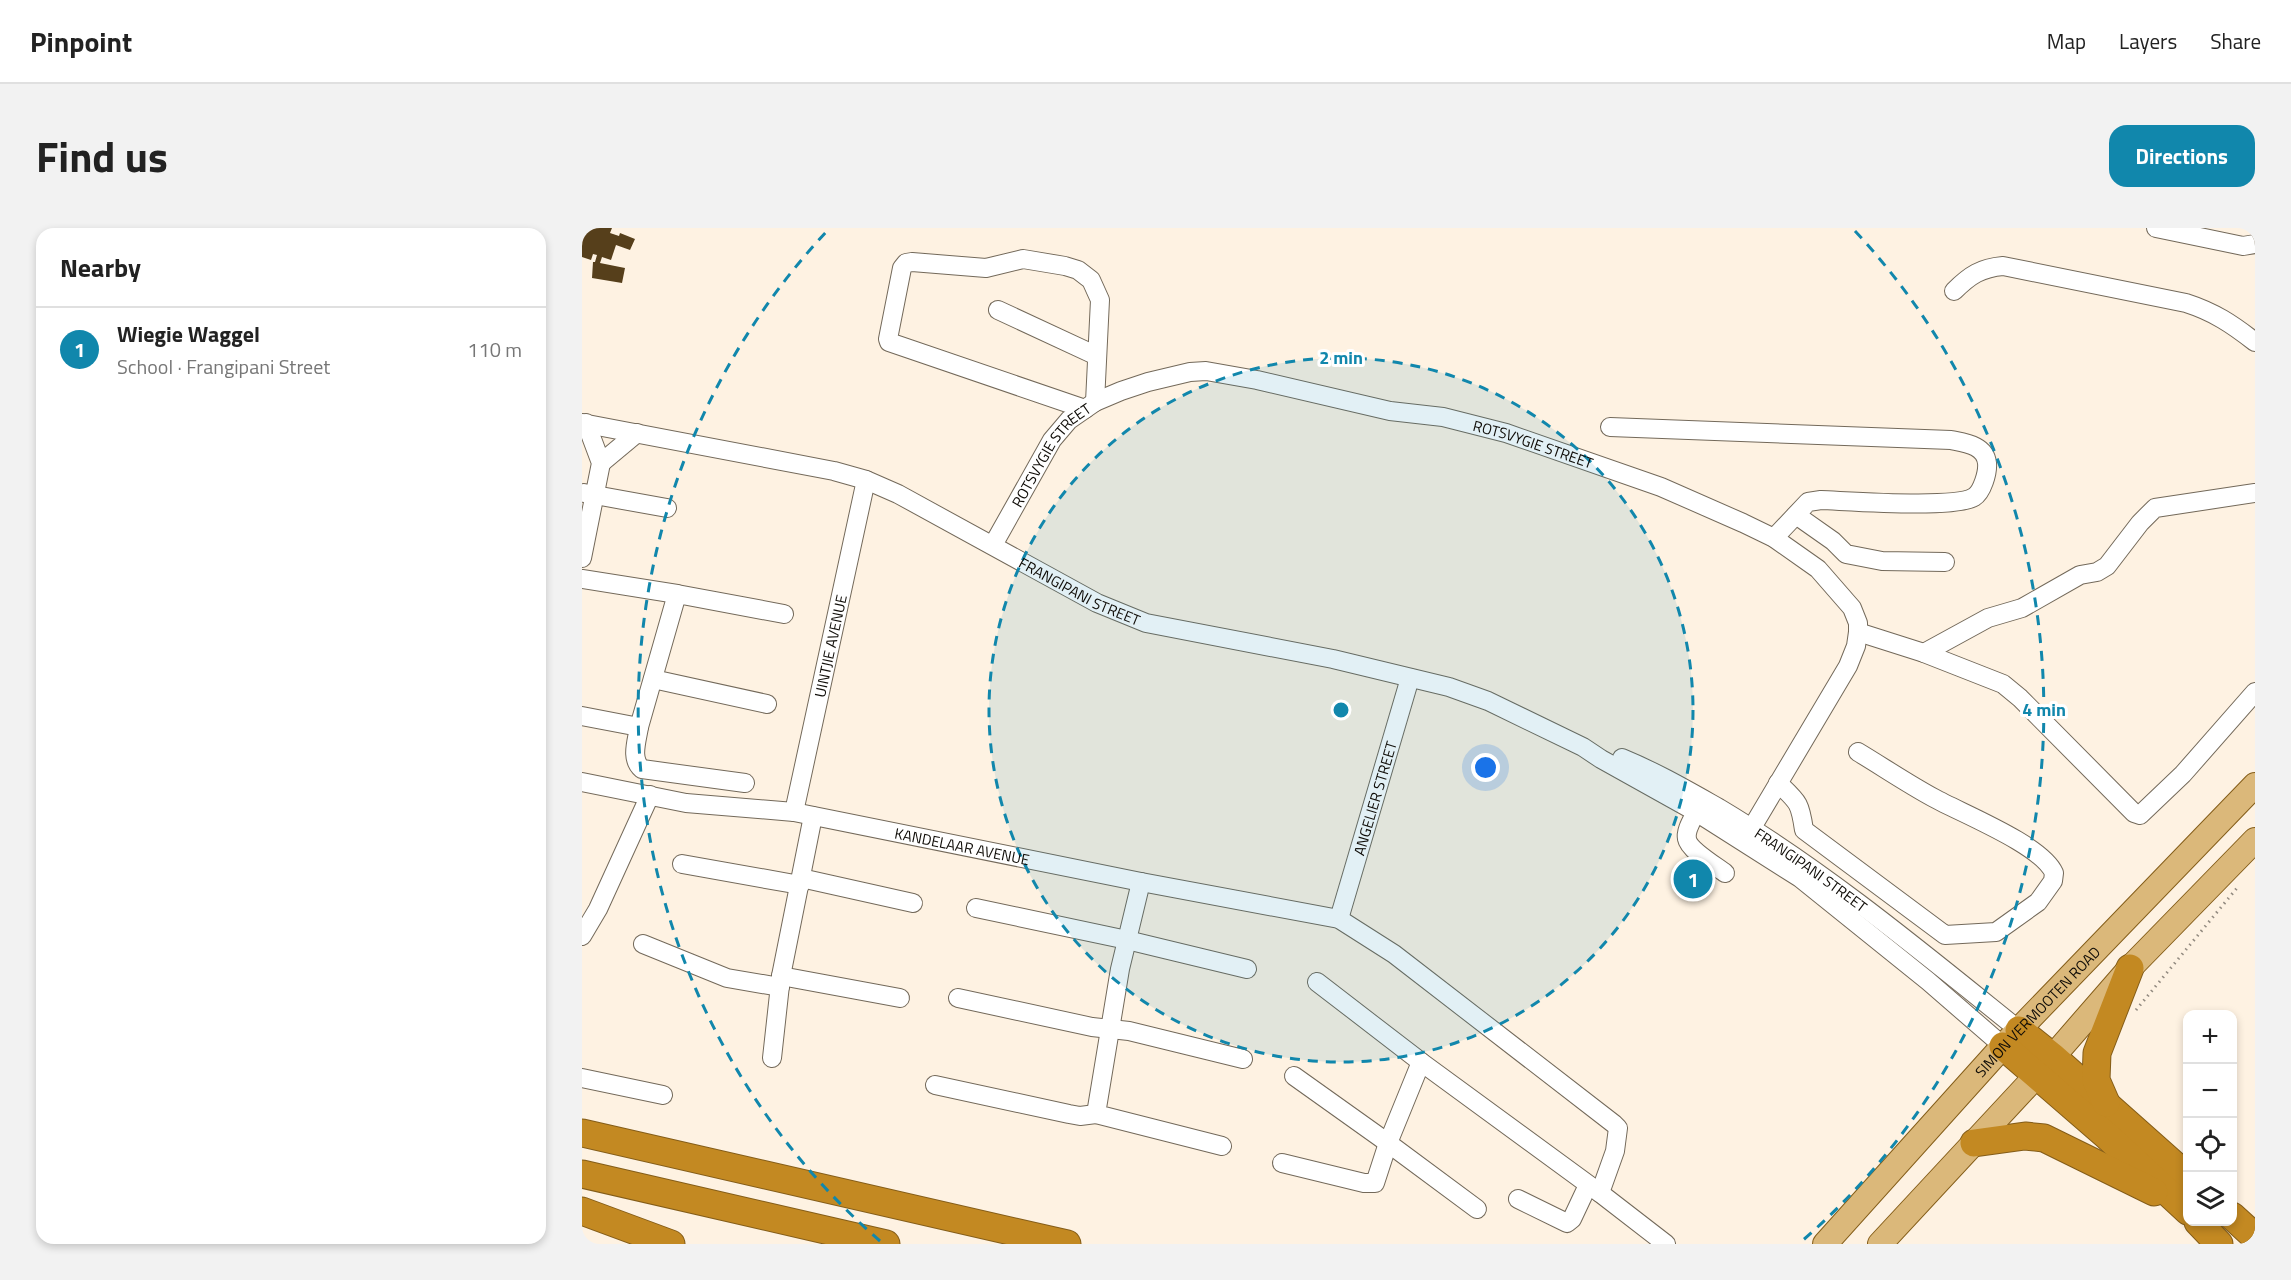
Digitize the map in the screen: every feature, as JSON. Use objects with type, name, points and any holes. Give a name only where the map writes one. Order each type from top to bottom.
[{"type":"highway","points":[[2108,1106],[2096,1080],[2097,1053],[2130,968]]},
{"type":"highway","points":[[2011,1038],[2045,1066],[2108,1106],[2183,1173]]},
{"type":"highway","points":[[2045,1066],[2107,1136],[2182,1207]]},
{"type":"highway","points":[[582,1133],[1067,1244]]},
{"type":"highway","points":[[1974,1143],[2025,1136],[2044,1138],[2182,1207]]},
{"type":"highway","points":[[582,1174],[886,1244]]},
{"type":"highway","points":[[582,1211],[671,1244]]},
{"type":"highway","points":[[2237,1221],[2255,1237]]},
{"type":"highway","points":[[2203,1226],[2219,1244]]},
{"type":"main road","name":"SIMON VERMOOTEN ROAD","points":[[1825,1244],[2011,1038],[2255,784]]},
{"type":"main road","points":[[1880,1244],[2045,1066],[2130,968],[2255,840]]},
{"type":"street","points":[[2157,228],[2243,246],[2255,244]]},
{"type":"street","points":[[1023,259],[1078,270],[1091,280],[1100,300],[1097,356],[1090,405],[890,342],[888,339],[902,268],[906,263],[912,262],[986,268],[1023,259]]},
{"type":"street","points":[[1954,291],[1968,277],[1985,267],[2003,266],[2186,303],[2227,320],[2255,342]]},
{"type":"street","points":[[998,309],[1097,356]]},
{"type":"street","name":"ROTSVYGIE STREET","points":[[993,545],[1052,440],[1069,420],[1090,405],[1148,382],[1190,372],[1206,371],[1390,411],[1443,417],[1506,433],[1661,487],[1774,538],[1818,569],[1852,608],[1858,623],[1858,632]]},
{"type":"street","points":[[584,423],[601,464]]},
{"type":"street","name":"FRANGIPANI STREET","points":[[584,423],[834,471],[866,480],[898,494],[1097,603],[1146,623],[1333,659],[1472,694],[1583,747],[1696,812],[1748,834]]},
{"type":"street","points":[[1610,428],[1951,440],[1970,444],[1980,449],[1987,463],[1979,493],[1972,498],[1927,503],[1821,500],[1808,502],[1774,538]]},
{"type":"street","points":[[582,558],[588,494],[601,464],[637,433]]},
{"type":"street","name":"UINTJIE AVENUE","points":[[794,812],[866,480]]},
{"type":"street","points":[[1924,652],[1988,618],[2022,608],[2079,575],[2097,572],[2107,566],[2140,523],[2155,508],[2255,493]]},
{"type":"street","points":[[588,494],[667,508]]},
{"type":"street","points":[[1796,515],[1833,541],[1846,554],[1882,561],[1945,562]]},
{"type":"street","points":[[582,579],[784,614]]},
{"type":"street","points":[[677,594],[639,728],[636,764],[642,769],[745,783]]},
{"type":"street","points":[[1748,834],[1848,666],[1856,646],[1858,632],[1924,652],[2010,688],[2134,813],[2140,815],[2183,774],[2255,692]]},
{"type":"street","name":"ANGELIER STREET","points":[[1339,919],[1410,678]]},
{"type":"street","points":[[653,679],[767,704]]},
{"type":"street","points":[[582,716],[639,728]]},
{"type":"street","name":"FRANGIPANI STREET","points":[[1583,747],[1614,755],[1678,784],[1748,834],[1828,880],[2011,1038]]},
{"type":"street","points":[[1778,783],[1798,801],[1802,810],[1804,831],[1945,935],[1996,932],[2038,902],[2053,880],[2054,873],[2046,860],[2002,832],[1933,798],[1858,752]]},
{"type":"street","name":"KANDELAAR AVENUE","points":[[582,782],[686,803],[794,812],[1141,882],[1339,919]]},
{"type":"street","points":[[582,936],[598,909],[650,795]]},
{"type":"street","points":[[1696,812],[1686,839],[1693,849],[1725,873]]},
{"type":"street","points":[[772,1058],[780,982],[813,816]]},
{"type":"street","points":[[681,864],[800,882],[913,903]]},
{"type":"street","points":[[1096,1114],[1120,969],[1141,882]]},
{"type":"street","points":[[976,908],[1127,940],[1247,969]]},
{"type":"street","points":[[1339,919],[1394,954],[1618,1128],[1618,1140],[1594,1189],[1567,1223],[1518,1199]]},
{"type":"street","points":[[643,944],[727,978],[780,982],[900,998]]},
{"type":"street","points":[[1317,982],[1666,1244]]},
{"type":"street","points":[[958,998],[1025,1014],[1129,1031],[1243,1059]]},
{"type":"street","points":[[1282,1163],[1375,1183],[1388,1143],[1421,1062]]},
{"type":"street","points":[[1294,1077],[1477,1209]]},
{"type":"street","points":[[582,1078],[663,1095]]},
{"type":"street","points":[[935,1085],[1069,1114],[1096,1114],[1222,1146]]},
{"type":"path","points":[[2130,1018],[2208,920],[2240,885]]},
{"type":"building","points":[[582,228],[612,228],[610,233],[619,236],[620,233],[635,239],[630,250],[616,245],[611,260],[602,257],[600,263],[625,268],[622,283],[592,278],[593,262],[597,255],[593,254],[591,260],[582,257]]},
{"type":"place","name":"Wiegie Waggel","points":[[1693,879]]}]
